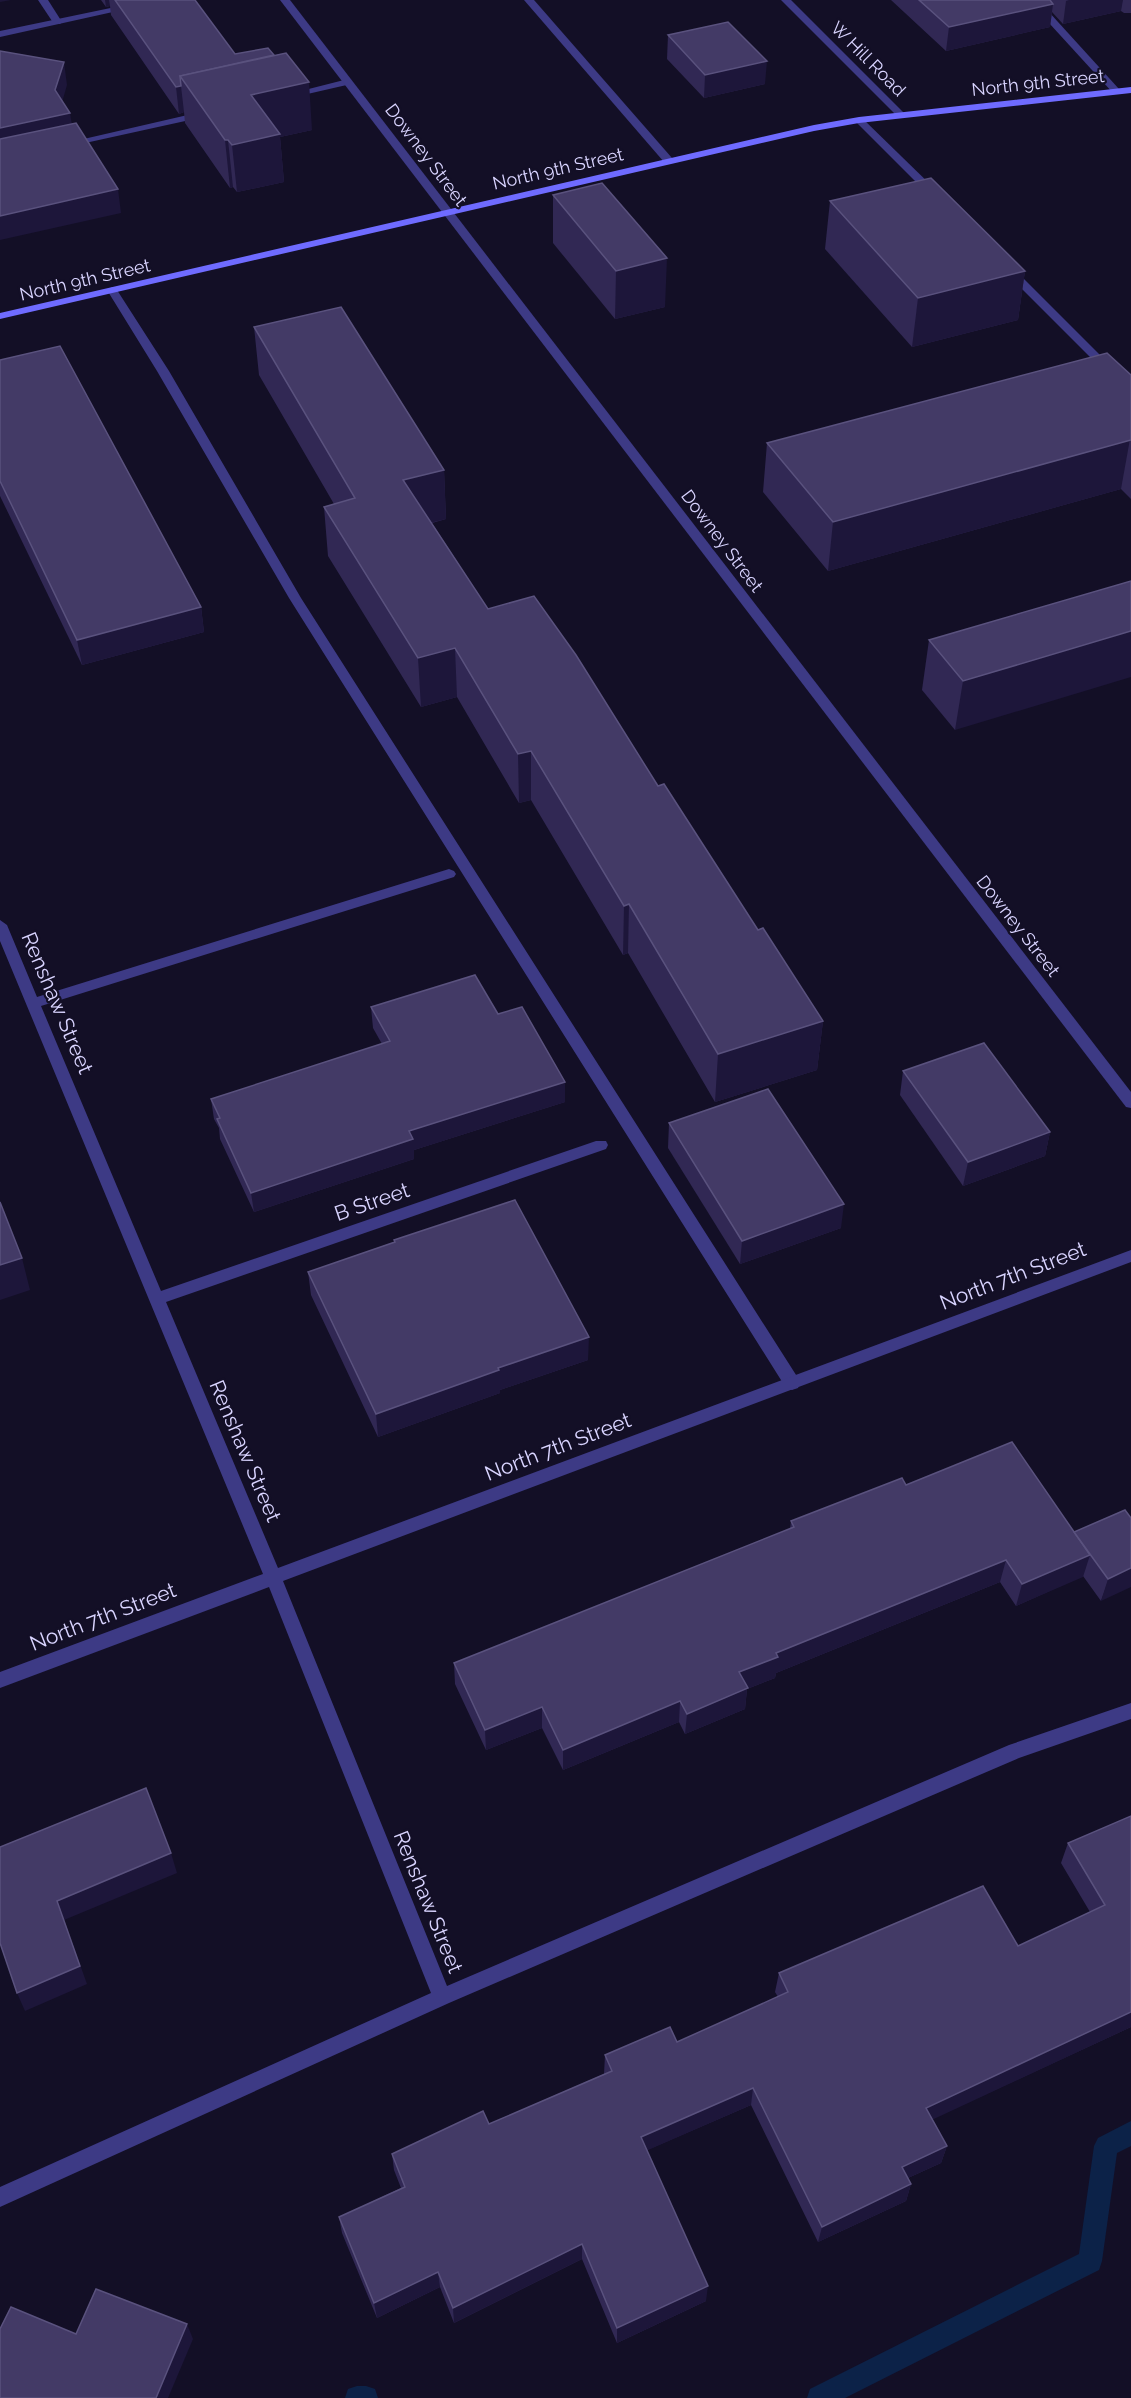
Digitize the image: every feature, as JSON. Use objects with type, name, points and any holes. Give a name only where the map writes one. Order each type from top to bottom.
[{"type":"street","points":[[43,0],[57,22]]},
{"type":"street","points":[[0,34],[162,0]]},
{"type":"street","name":"Downey Street","points":[[285,0],[1131,1103]]},
{"type":"street","points":[[529,0],[668,160]]},
{"type":"street","name":"W Hill Road","points":[[786,0],[901,115]]},
{"type":"street","points":[[1033,0],[1116,91]]},
{"type":"street","points":[[278,98],[348,82]]},
{"type":"street","name":"North 9th Street","points":[[0,316],[668,160],[859,120],[1131,90]]},
{"type":"street","points":[[58,146],[220,110]]},
{"type":"street","points":[[859,120],[942,202]]},
{"type":"street","points":[[999,260],[1131,392]]},
{"type":"street","points":[[112,290],[163,371],[295,598],[792,1383]]},
{"type":"street","points":[[33,1003],[448,874]]},
{"type":"street","name":"Renshaw Street","points":[[0,925],[273,1577],[442,1997]]},
{"type":"street","name":"B Street","points":[[156,1299],[601,1145]]},
{"type":"street","name":"North 7th Street","points":[[0,1680],[1131,1256]]},
{"type":"street","points":[[0,2197],[442,1997],[1016,1751],[1131,1711]]},
{"type":"building","points":[[115,0],[195,0],[235,54],[268,48],[274,55],[180,76],[181,86],[176,87]]},
{"type":"building","points":[[919,0],[1050,0],[1053,4],[949,27]]},
{"type":"building","points":[[728,22],[767,61],[705,75],[668,35]]},
{"type":"building","points":[[0,51],[64,62],[55,90],[70,113],[0,128]]},
{"type":"building","points":[[286,53],[309,82],[251,95],[280,134],[232,145],[225,140],[180,76]]},
{"type":"building","points":[[76,123],[118,189],[0,216],[0,139]]},
{"type":"building","points":[[931,178],[1025,271],[918,298],[830,201]]},
{"type":"building","points":[[602,183],[667,258],[616,271],[553,195]]},
{"type":"building","points":[[341,307],[444,470],[403,480],[488,609],[534,596],[576,655],[658,786],[664,784],[758,930],[763,928],[823,1021],[718,1054],[629,904],[624,906],[531,751],[518,754],[455,648],[418,658],[324,507],[355,498],[254,327]]},
{"type":"building","points":[[60,346],[201,607],[77,640],[0,481],[0,360]]},
{"type":"building","points":[[1107,353],[1131,375],[1131,440],[833,522],[767,443]]},
{"type":"building","points":[[1131,581],[1131,631],[963,681],[929,640]]},
{"type":"building","points":[[475,975],[498,1014],[522,1007],[565,1082],[409,1131],[413,1139],[251,1193],[217,1119],[220,1118],[211,1099],[390,1041],[371,1007]]},
{"type":"building","points":[[984,1043],[1050,1132],[968,1162],[903,1071]]},
{"type":"building","points":[[768,1089],[844,1204],[742,1241],[669,1123]]},
{"type":"building","points":[[515,1200],[589,1337],[376,1414],[308,1272],[395,1242],[394,1240]]},
{"type":"building","points":[[0,1202],[22,1258],[0,1265]]},
{"type":"building","points":[[1012,1442],[1090,1555],[1022,1584],[1006,1560],[776,1653],[778,1657],[739,1672],[748,1688],[687,1714],[680,1701],[563,1750],[542,1707],[485,1730],[454,1663],[794,1527],[791,1521],[902,1478],[906,1485]]},
{"type":"building","points":[[1125,1510],[1131,1518],[1131,1568],[1108,1579],[1074,1532]]},
{"type":"building","points":[[146,1788],[171,1853],[57,1901],[80,1966],[17,1993],[0,1943],[0,1847]]},
{"type":"building","points":[[1131,1816],[1131,2012],[926,2108],[947,2146],[902,2167],[911,2184],[822,2227],[753,2088],[641,2137],[708,2286],[617,2328],[582,2244],[453,2308],[438,2272],[374,2303],[339,2217],[405,2187],[392,2154],[483,2111],[489,2124],[612,2071],[605,2055],[670,2027],[677,2042],[788,1992],[779,1973],[983,1886],[1018,1946],[1105,1905],[1068,1843]]},
{"type":"building","points":[[96,2289],[187,2324],[156,2398],[0,2398],[0,2329],[11,2307],[76,2334]]},
{"type":"waterway","points":[[819,2398],[1090,2261],[1106,2146],[1131,2133]]},
{"type":"waterway","points":[[357,2398],[366,2398]]}]
